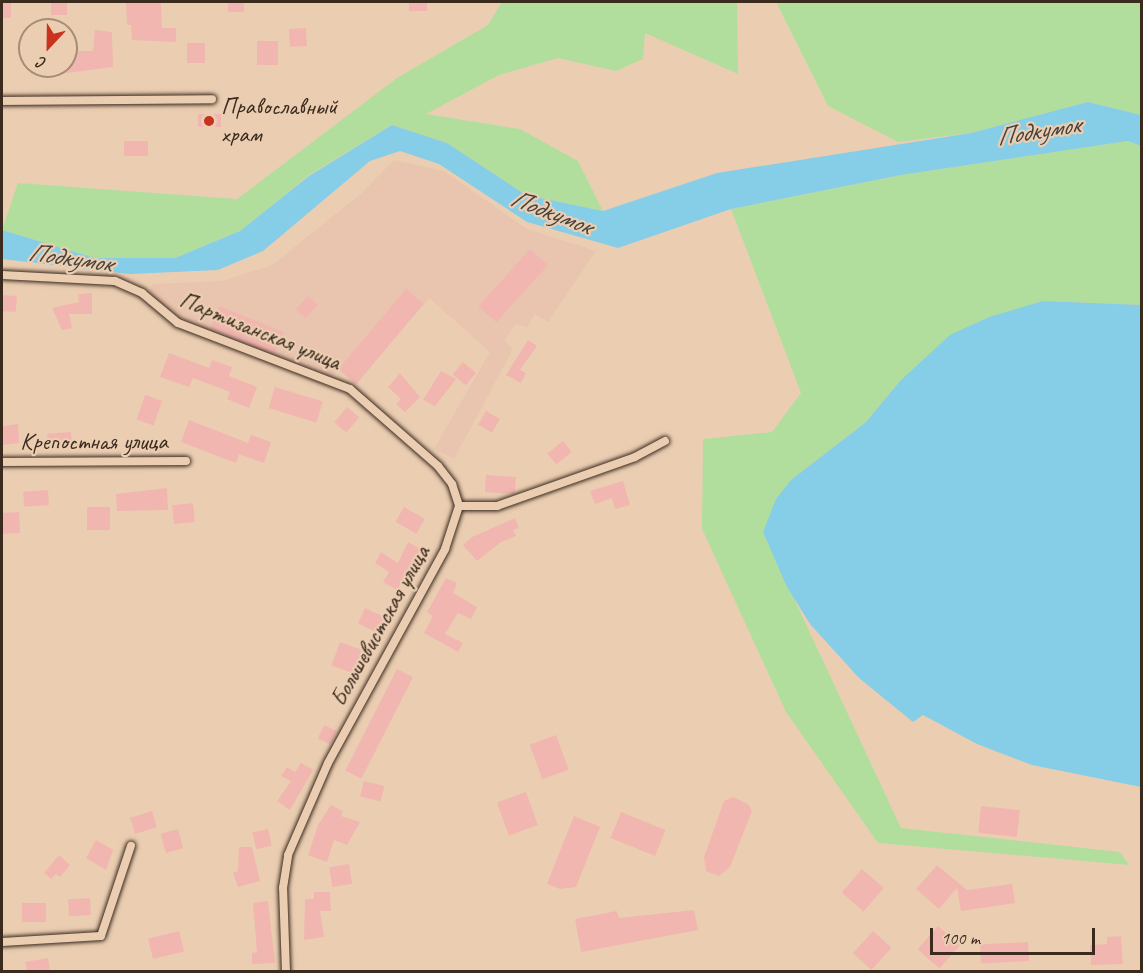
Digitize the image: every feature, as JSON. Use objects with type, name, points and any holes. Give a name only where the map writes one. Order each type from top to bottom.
[{"type":"street","points":[[2,101],[212,99]]},
{"type":"street","name":"Партизанская улица","points":[[2,275],[115,281],[142,293],[177,323],[350,389],[438,466],[452,484],[459,506]]},
{"type":"street","points":[[459,506],[497,506],[635,457],[665,441]]},
{"type":"street","name":"Крепостная улица","points":[[2,462],[186,461]]},
{"type":"street","name":"Большевистская улица","points":[[286,972],[283,888],[288,855],[328,763],[445,549],[459,506]]},
{"type":"street","points":[[2,942],[101,936],[131,846]]},
{"type":"shaded area","points":[[394,160],[444,171],[527,229],[596,251],[548,322],[535,314],[527,327],[516,324],[504,341],[513,349],[454,459],[434,449],[490,352],[429,298],[356,384],[338,369],[325,386],[164,316],[149,293],[152,284],[222,281],[272,265],[363,192]]},
{"type":"green space","points":[[502,2],[737,2],[738,74],[645,33],[643,59],[616,71],[558,58],[499,75],[426,114],[520,129],[578,161],[603,211],[526,195],[447,143],[392,125],[309,175],[240,231],[175,258],[95,258],[2,230],[18,183],[237,199],[397,78],[488,25]]},
{"type":"green space","points":[[776,2],[1141,2],[1141,115],[1088,102],[971,133],[898,142],[828,106]]},
{"type":"green space","points":[[1128,141],[1141,146],[1141,305],[1043,301],[900,381],[866,422],[791,480],[763,532],[901,828],[1120,852],[1129,865],[878,843],[786,712],[702,529],[703,439],[772,432],[801,393],[731,209],[901,175]]},
{"type":"water","name":"Подкумок","points":[[1088,102],[1141,115],[1141,146],[1128,141],[901,175],[731,209],[618,248],[527,222],[439,164],[400,151],[370,161],[263,251],[218,270],[130,274],[2,259],[2,230],[95,258],[175,258],[240,231],[309,176],[392,125],[447,143],[526,195],[603,211],[717,173],[971,133]]},
{"type":"water","points":[[1043,301],[1141,305],[1141,787],[1032,765],[977,744],[923,715],[913,722],[859,678],[810,624],[787,587],[763,532],[776,499],[791,480],[866,422],[900,381],[950,335],[989,317]]},
{"type":"building","points":[[2,2],[11,2],[11,18],[2,18]]},
{"type":"building","points":[[51,2],[67,2],[67,15],[51,15]]},
{"type":"building","points":[[126,2],[161,2],[162,28],[176,28],[176,42],[132,40],[131,25],[127,25]]},
{"type":"building","points":[[228,2],[244,2],[244,12],[228,12]]},
{"type":"building","points":[[409,2],[427,2],[427,11],[409,11]]},
{"type":"building","points":[[306,28],[307,46],[290,47],[289,29]]},
{"type":"building","points":[[95,30],[112,32],[113,67],[78,71],[78,51],[93,51]]},
{"type":"building","points":[[257,41],[278,41],[278,65],[257,65]]},
{"type":"building","points":[[187,43],[205,43],[205,63],[187,63]]},
{"type":"building","name":"Православный храм","points":[[198,114],[221,114],[221,127],[198,127]]},
{"type":"building","points":[[124,141],[148,141],[148,156],[124,156]]},
{"type":"building","points":[[530,249],[548,265],[496,322],[478,306]]},
{"type":"building","points":[[406,289],[424,304],[356,384],[339,369]]},
{"type":"building","points":[[92,293],[92,314],[69,314],[72,328],[62,330],[52,308],[79,302],[78,294]]},
{"type":"building","points":[[2,295],[17,296],[16,312],[2,311]]},
{"type":"building","points":[[308,296],[318,305],[306,318],[296,309]]},
{"type":"building","points":[[219,306],[284,332],[275,354],[210,328]]},
{"type":"building","points":[[528,340],[537,346],[520,370],[526,373],[521,383],[506,375]]},
{"type":"building","points":[[169,353],[209,368],[212,360],[232,367],[229,376],[257,387],[249,408],[227,399],[230,392],[193,378],[189,387],[160,377]]},
{"type":"building","points":[[463,362],[476,373],[466,385],[453,374]]},
{"type":"building","points":[[441,371],[456,379],[435,406],[423,400]]},
{"type":"building","points":[[400,373],[420,397],[405,412],[396,404],[401,399],[388,387]]},
{"type":"building","points":[[275,387],[323,402],[316,423],[269,408]]},
{"type":"building","points":[[145,395],[162,401],[154,425],[137,420]]},
{"type":"building","points":[[347,407],[359,417],[346,433],[334,422]]},
{"type":"building","points":[[486,411],[500,419],[492,433],[478,425]]},
{"type":"building","points":[[189,420],[248,443],[251,435],[271,442],[264,463],[239,454],[236,463],[181,442]]},
{"type":"building","points":[[18,424],[19,443],[2,445],[2,426]]},
{"type":"building","points":[[71,432],[72,448],[48,450],[47,434]]},
{"type":"building","points":[[563,441],[572,452],[556,464],[547,454]]},
{"type":"building","points":[[486,475],[516,477],[515,494],[485,492]]},
{"type":"building","points":[[623,481],[630,505],[615,509],[612,498],[595,504],[590,491]]},
{"type":"building","points":[[167,488],[168,510],[117,511],[116,494]]},
{"type":"building","points":[[48,490],[49,505],[24,507],[23,492]]},
{"type":"building","points":[[193,503],[195,522],[174,524],[172,505]]},
{"type":"building","points":[[87,507],[110,507],[110,530],[87,530]]},
{"type":"building","points":[[404,507],[425,519],[416,534],[396,522]]},
{"type":"building","points":[[19,512],[20,533],[3,534],[2,513]]},
{"type":"building","points":[[515,518],[519,528],[513,530],[516,536],[501,542],[477,561],[463,545],[472,537]]},
{"type":"building","points":[[408,542],[421,549],[397,590],[383,582],[389,572],[375,563],[381,552],[398,563]]},
{"type":"building","points":[[446,578],[457,583],[453,593],[477,607],[471,619],[458,613],[445,634],[463,643],[458,652],[424,633],[433,616],[427,612]]},
{"type":"building","points":[[365,608],[384,617],[377,632],[358,623]]},
{"type":"building","points":[[340,642],[362,650],[353,673],[331,665]]},
{"type":"building","points":[[397,669],[413,677],[361,779],[345,771]]},
{"type":"building","points":[[324,725],[337,731],[330,745],[318,739]]},
{"type":"building","points":[[556,735],[569,770],[542,779],[530,745]]},
{"type":"building","points":[[301,763],[313,770],[290,810],[277,801],[291,781],[281,776],[287,767],[295,772]]},
{"type":"building","points":[[364,781],[384,786],[381,802],[360,797]]},
{"type":"building","points":[[526,792],[538,825],[509,835],[497,803]]},
{"type":"building","points":[[733,797],[748,804],[752,811],[730,867],[719,876],[706,871],[704,857],[724,801]]},
{"type":"building","points":[[331,805],[343,811],[341,816],[360,822],[347,845],[334,840],[327,862],[308,855],[318,825]]},
{"type":"building","points":[[981,806],[1020,810],[1017,837],[978,833]]},
{"type":"building","points":[[152,811],[157,827],[135,834],[130,818]]},
{"type":"building","points":[[621,812],[666,830],[655,856],[611,838]]},
{"type":"building","points":[[574,816],[600,827],[576,887],[560,889],[547,884]]},
{"type":"building","points":[[178,829],[183,848],[166,853],[161,834]]},
{"type":"building","points":[[268,829],[272,846],[256,849],[252,833]]},
{"type":"building","points":[[96,840],[113,850],[106,870],[86,858]]},
{"type":"building","points":[[239,847],[252,847],[260,881],[238,887],[233,873],[238,871]]},
{"type":"building","points":[[59,855],[70,865],[60,877],[56,874],[51,879],[44,873]]},
{"type":"building","points":[[349,864],[352,884],[332,887],[329,867]]},
{"type":"building","points":[[937,865],[967,890],[1012,884],[1015,903],[961,911],[957,888],[939,909],[916,889]]},
{"type":"building","points":[[862,869],[884,888],[864,911],[842,892]]},
{"type":"building","points":[[314,892],[330,892],[331,911],[320,911],[324,937],[304,940],[305,899],[314,899]]},
{"type":"building","points":[[90,898],[91,915],[69,916],[68,899]]},
{"type":"building","points":[[268,901],[275,963],[252,964],[252,953],[257,952],[253,903]]},
{"type":"building","points":[[22,903],[46,903],[46,922],[22,922]]},
{"type":"building","points":[[694,910],[698,930],[581,952],[575,919],[617,911],[619,918]]},
{"type":"building","points":[[938,926],[960,945],[940,968],[918,949]]},
{"type":"building","points":[[179,931],[184,951],[153,959],[148,939]]},
{"type":"building","points":[[873,931],[892,948],[872,970],[853,953]]},
{"type":"building","points":[[1121,936],[1123,964],[1091,965],[1090,945],[1107,944],[1107,937]]},
{"type":"building","points":[[1028,942],[1029,961],[981,963],[980,945]]},
{"type":"building","points":[[48,958],[50,972],[27,972],[25,962]]},
{"type":"place","name":"Православный храм","points":[[209,121]]}]
